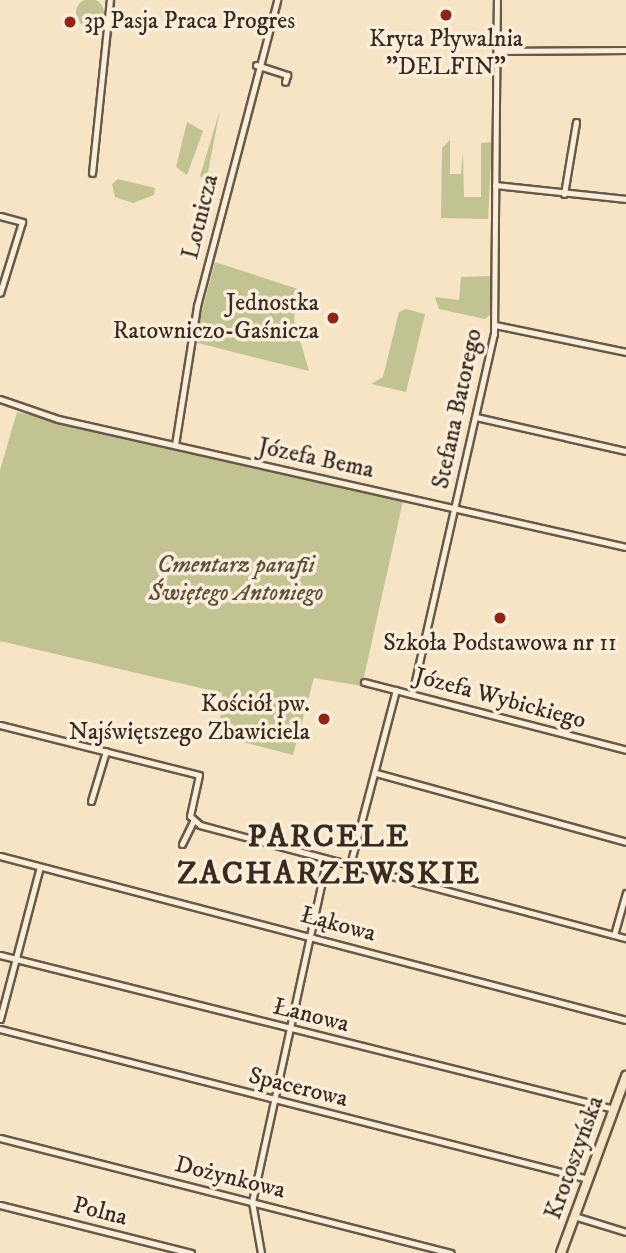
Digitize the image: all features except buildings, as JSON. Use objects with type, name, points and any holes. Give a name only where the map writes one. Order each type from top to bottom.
[{"type":"main road","name":"Krotoszyńska","points":[[561,1253],[626,1076]]},
{"type":"street","points":[[92,173],[110,0]]},
{"type":"street","name":"Lotnicza","points":[[175,445],[194,320],[256,65],[277,0]]},
{"type":"street","name":"Stefana Batorego","points":[[412,694],[495,325],[497,0]]},
{"type":"street","points":[[497,51],[626,50]]},
{"type":"street","points":[[256,65],[287,75],[285,82]]},
{"type":"street","points":[[564,194],[576,122]]},
{"type":"street","points":[[495,186],[626,199]]},
{"type":"street","points":[[0,216],[22,222],[0,293]]},
{"type":"street","points":[[495,325],[626,352]]},
{"type":"street","name":"Józefa Bema","points":[[0,399],[175,445],[626,547]]},
{"type":"street","points":[[475,416],[626,451]]},
{"type":"street","name":"Józefa Wybickiego","points":[[364,682],[626,750]]},
{"type":"street","points":[[350,865],[396,690]]},
{"type":"street","points":[[0,725],[199,775],[193,821],[181,845]]},
{"type":"street","points":[[91,801],[106,751]]},
{"type":"street","points":[[376,773],[626,842]]},
{"type":"street","points":[[193,821],[626,938]]},
{"type":"street","name":"Łąkowa","points":[[0,856],[626,1020]]},
{"type":"street","points":[[261,1253],[253,1202],[278,1101],[307,935],[327,859]]},
{"type":"street","points":[[0,1018],[40,867]]},
{"type":"street","points":[[614,935],[626,893]]},
{"type":"street","name":"Łanowa","points":[[0,955],[614,1109]]},
{"type":"street","name":"Spacerowa","points":[[0,1029],[588,1180]]},
{"type":"street","name":"Dożynkowa","points":[[0,1138],[451,1253]]},
{"type":"street","name":"Polna","points":[[0,1205],[191,1253]]},
{"type":"street","points":[[574,1216],[626,1232]]},
{"type":"green space","points":[[90,-1],[100,3],[104,13],[100,23],[90,27],[80,23],[76,13],[80,3]]},
{"type":"green space","points":[[113,0],[116,0],[107,81],[104,77]]},
{"type":"green space","points":[[220,110],[207,177],[215,179],[212,189],[200,176]]},
{"type":"green space","points":[[187,122],[203,131],[187,175],[176,167]]},
{"type":"green space","points":[[450,140],[450,174],[461,174],[463,151],[464,197],[481,197],[481,143],[492,142],[488,219],[441,218],[442,148]]},
{"type":"green space","points":[[118,179],[155,188],[154,195],[133,203],[115,197],[112,184]]},
{"type":"green space","points":[[215,262],[298,289],[294,320],[309,371],[194,342]]},
{"type":"green space","points":[[492,276],[492,313],[485,319],[439,309],[435,297],[459,300],[461,277]]},
{"type":"green space","points":[[406,309],[425,314],[406,392],[371,384],[383,377],[399,312]]},
{"type":"green space","name":"Cmentarz parafii Świętego Antoniego","points":[[17,412],[403,501],[362,686],[314,678],[293,755],[219,736],[222,693],[0,641],[0,470]]},
{"type":"place","name":"Kryta Pływalnia \"DELFIN\"","points":[[446,15]]},
{"type":"place","name":"3p Pasja Praca Progres","points":[[70,22]]},
{"type":"place","name":"Jednostka Ratowniczo-Gaśnicza","points":[[333,318]]},
{"type":"place","name":"Szkoła Podstawowa nr 11","points":[[500,618]]},
{"type":"place","name":"Kościół pw. Najświętszego Zbawiciela","points":[[324,719]]},
{"type":"district","name":"PARCELE ZACHARZEWSKIE","points":[[329,856]]}]
